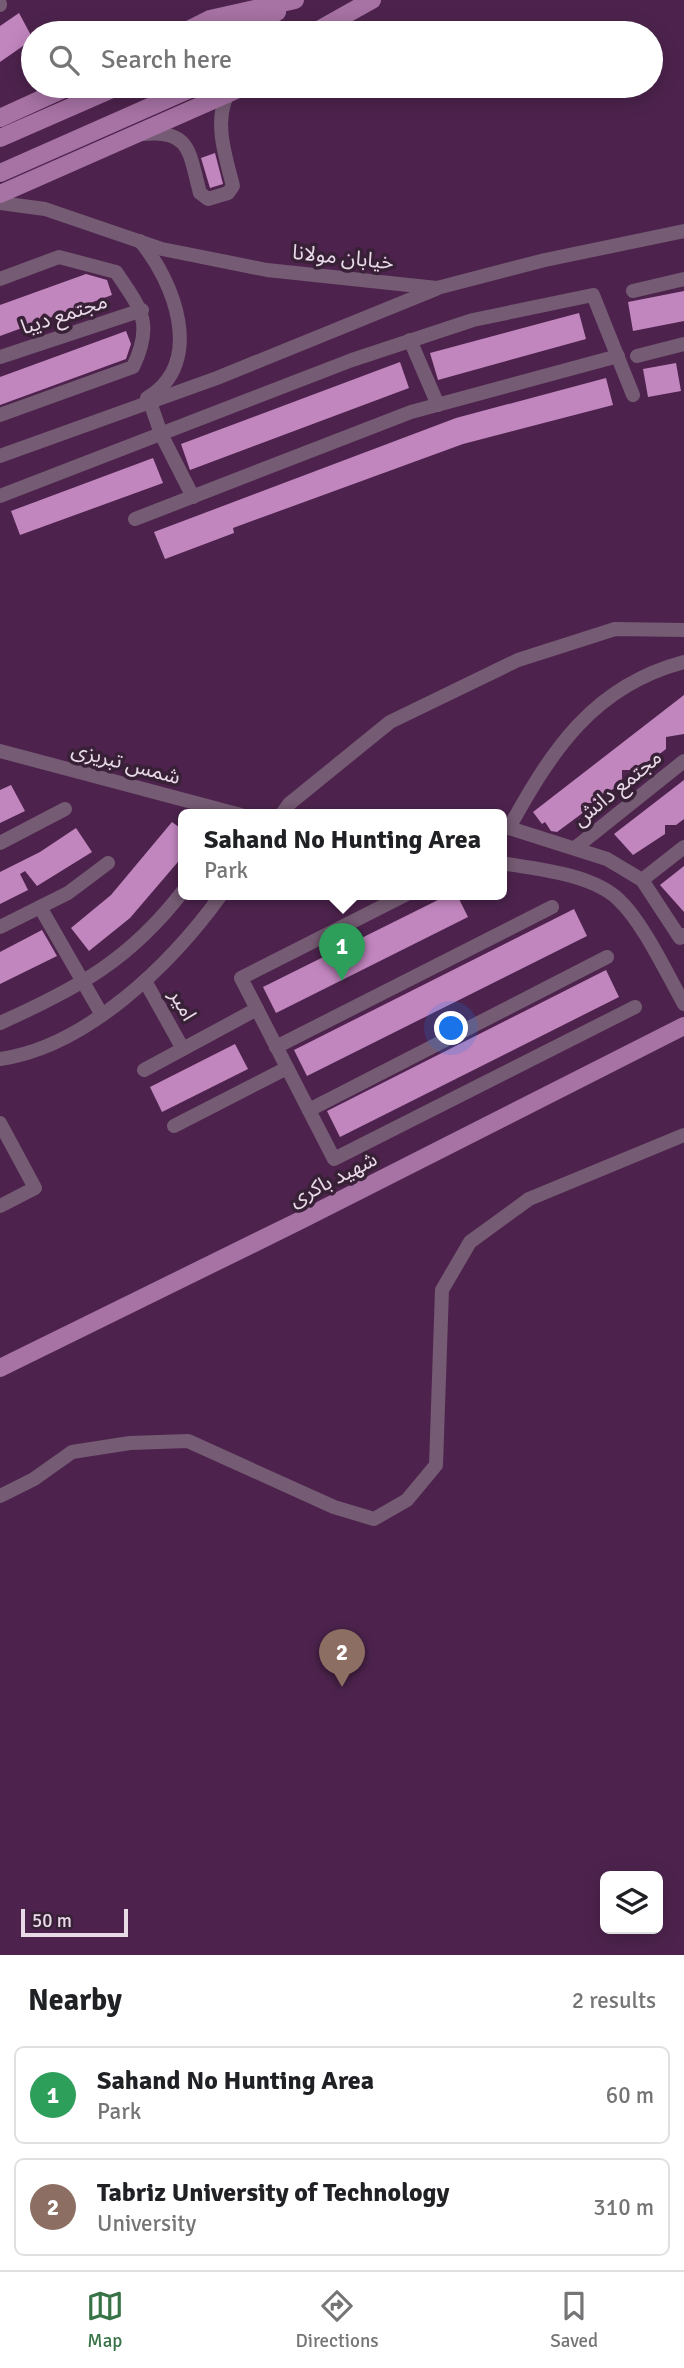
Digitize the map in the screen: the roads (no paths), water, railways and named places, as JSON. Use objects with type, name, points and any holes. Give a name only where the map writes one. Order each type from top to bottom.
[{"type":"main road","points":[[206,21],[295,0]]},
{"type":"main road","points":[[257,21],[302,0]]},
{"type":"main road","points":[[337,21],[372,0]]},
{"type":"main road","points":[[0,118],[44,98]]},
{"type":"main road","points":[[0,138],[92,98]]},
{"type":"main road","points":[[0,173],[170,98]]},
{"type":"main road","points":[[0,194],[219,98]]},
{"type":"main road","points":[[97,131],[138,135]]},
{"type":"main road","points":[[75,163],[97,131]]},
{"type":"main road","name":"شهید باکری","points":[[0,1368],[353,1194],[684,1026]]},
{"type":"street","points":[[138,135],[161,132],[180,139],[191,152],[200,193],[208,199],[228,193],[233,186],[221,123],[221,106],[226,98]]},
{"type":"street","points":[[35,180],[34,198],[45,209]]},
{"type":"street","name":"خیابان مولانا","points":[[0,203],[45,209],[162,248],[267,270],[437,288],[545,260],[684,231]]},
{"type":"street","points":[[125,411],[159,391],[172,371],[179,343],[179,317],[170,286],[157,261],[138,239]]},
{"type":"street","points":[[0,279],[59,257],[116,272],[142,310],[144,343],[132,367],[0,415]]},
{"type":"street","points":[[634,291],[684,279]]},
{"type":"street","points":[[0,455],[329,335],[437,288]]},
{"type":"street","points":[[0,496],[410,340],[473,320],[593,295],[634,395]]},
{"type":"street","name":"مجتمع دیبا","points":[[0,357],[142,310]]},
{"type":"street","points":[[410,340],[438,405]]},
{"type":"street","points":[[636,356],[684,344]]},
{"type":"street","points":[[135,519],[411,412],[618,356]]},
{"type":"street","points":[[150,402],[162,434],[193,496]]},
{"type":"street","points":[[285,809],[390,722],[518,660],[615,629],[684,630]]},
{"type":"street","points":[[684,662],[660,669],[608,695],[572,730],[539,774],[509,828],[607,859],[642,880],[680,937],[684,935]]},
{"type":"street","name":"شمس تبریزی","points":[[0,751],[218,809]]},
{"type":"street","name":"مجتمع دانش","points":[[575,848],[684,761]]},
{"type":"street","points":[[0,844],[65,809]]},
{"type":"street","points":[[642,880],[684,848]]},
{"type":"street","points":[[0,927],[68,893],[108,863]]},
{"type":"street","points":[[507,864],[578,877],[618,898],[648,941],[684,1004]]},
{"type":"street","points":[[0,1023],[105,970],[157,925],[178,898]]},
{"type":"street","points":[[0,1059],[14,1057],[84,1028],[102,1015],[145,981],[201,924],[218,900]]},
{"type":"street","points":[[395,900],[241,978],[334,1159],[635,1007]]},
{"type":"street","points":[[40,907],[102,1015]]},
{"type":"street","points":[[276,1047],[552,907]]},
{"type":"street","points":[[309,1110],[607,957]]},
{"type":"street","name":"امیر","points":[[145,981],[183,1049]]},
{"type":"street","points":[[144,1070],[257,1009]]},
{"type":"street","points":[[174,1126],[287,1068]]},
{"type":"street","points":[[0,1206],[35,1188],[2,1131]]},
{"type":"street","points":[[0,1496],[34,1479],[72,1452],[130,1443],[188,1441],[334,1507],[374,1519],[407,1500],[436,1465],[442,1290],[470,1242],[529,1199],[684,1135]]},
{"type":"place","name":"Sahand No Hunting Area","points":[[342,981]]},
{"type":"place","name":"Tabriz University of Technology","points":[[342,1687]]}]
